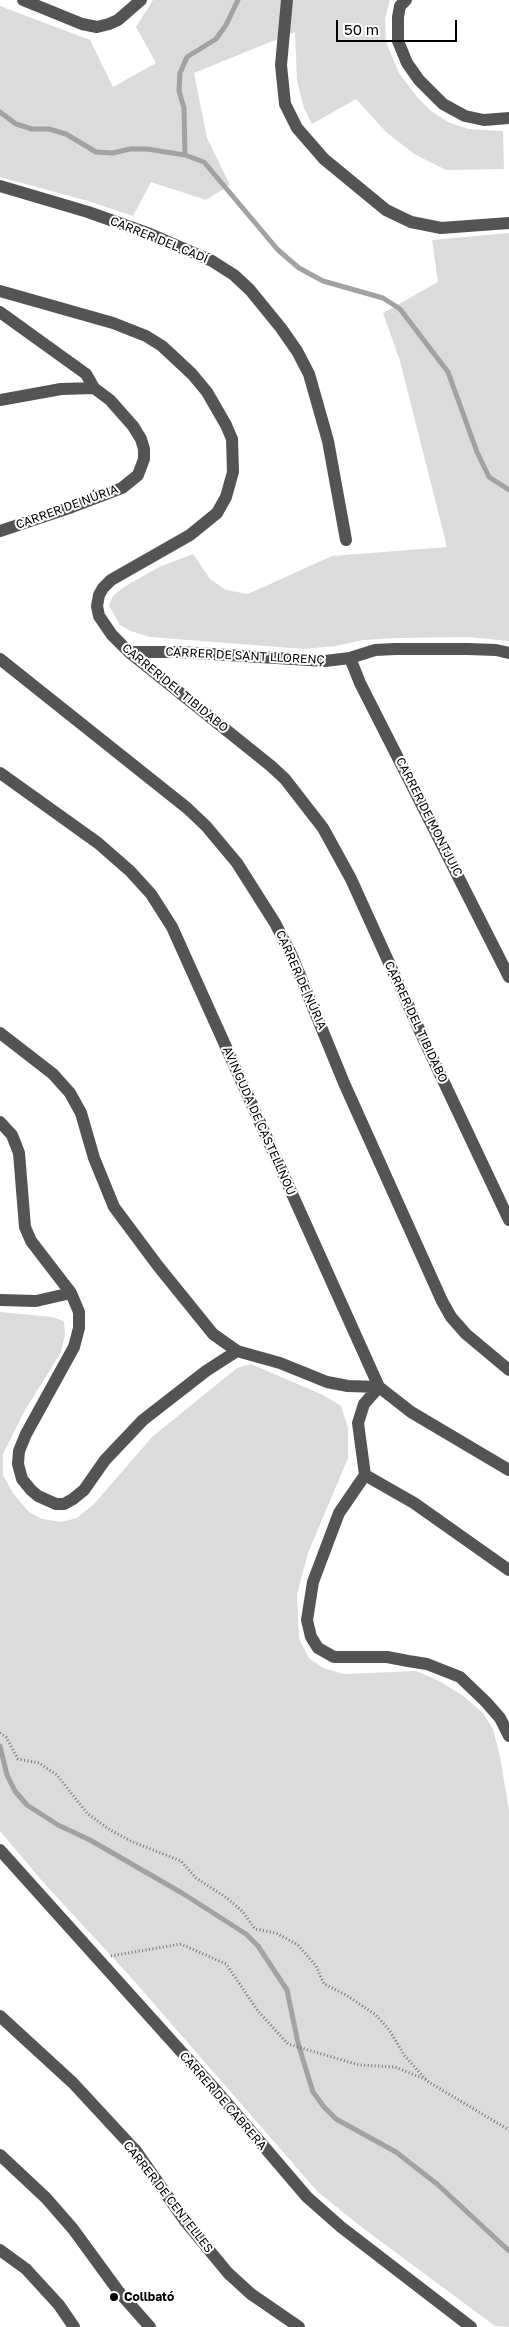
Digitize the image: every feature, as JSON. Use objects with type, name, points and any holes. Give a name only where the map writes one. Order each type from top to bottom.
[{"type":"street","points":[[23,0],[82,24],[97,26],[118,20],[141,0]]},
{"type":"street","points":[[287,0],[281,65],[285,104],[297,128],[324,159],[386,210],[411,222],[441,228],[509,223]]},
{"type":"street","points":[[406,0],[400,6],[398,41],[407,63],[419,80],[443,104],[465,116],[484,120],[509,118]]},
{"type":"street","name":"CARRER DEL CADÍ","points":[[0,186],[88,212],[150,234],[212,261],[250,290],[292,343],[309,374],[328,441],[346,540]]},
{"type":"street","name":"CARRER DEL TIBIDABO","points":[[0,291],[113,323],[146,336],[162,346],[192,374],[207,392],[226,424],[232,439],[234,454],[232,483],[217,513],[190,535],[126,571],[103,588],[97,606],[99,616],[112,635],[129,652],[271,766],[289,784],[323,828],[352,879],[424,1040],[509,1220]]},
{"type":"street","name":"CARRER DE NÚRIA","points":[[0,312],[86,374],[94,388],[122,413],[141,439],[144,459],[138,475],[122,488],[0,531]]},
{"type":"street","points":[[0,400],[60,388],[94,388]]},
{"type":"street","name":"CARRER DE SANT LLORENÇ","points":[[129,652],[179,652],[325,661],[350,658],[375,650],[394,649],[468,649],[496,650],[509,653]]},
{"type":"street","name":"CARRER DE MONTJUIC","points":[[350,658],[360,684],[509,977]]},
{"type":"street","name":"CARRER DE NÚRIA","points":[[0,659],[187,808],[220,841],[246,877],[275,923],[292,956],[344,1083],[442,1301],[466,1334],[509,1370]]},
{"type":"street","name":"AVINGUDA DE CASTELLNOU","points":[[0,773],[98,842],[130,871],[151,894],[172,927],[368,1366],[380,1387],[396,1402],[509,1470]]},
{"type":"street","points":[[0,1033],[53,1074],[70,1093],[81,1113],[94,1158],[114,1207],[213,1334],[237,1351],[280,1363],[327,1382],[348,1386],[380,1387]]},
{"type":"street","points":[[0,1122],[12,1135],[19,1153],[25,1227],[31,1241],[71,1293],[79,1312],[79,1328],[74,1347],[26,1434],[19,1451],[18,1464],[22,1479],[31,1490],[38,1496],[56,1504],[64,1504],[84,1490],[105,1460],[143,1420],[206,1371],[237,1351]]},
{"type":"street","points":[[0,1300],[36,1301],[71,1293]]},
{"type":"street","points":[[380,1387],[364,1404],[358,1423],[365,1475],[339,1513],[318,1568],[307,1620],[311,1637],[318,1648],[334,1657],[387,1657],[427,1664],[460,1677],[491,1707],[500,1718],[509,1736]]},
{"type":"street","points":[[365,1475],[414,1503],[509,1570]]},
{"type":"street","name":"CARRER DE CABRERA","points":[[0,1850],[307,2197],[341,2227],[471,2327]]},
{"type":"street","name":"CARRER DE CENTELLES","points":[[0,2016],[73,2083],[136,2151],[183,2218],[228,2273],[251,2294],[300,2327]]},
{"type":"street","points":[[0,2155],[46,2198],[73,2228],[119,2292],[150,2327]]},
{"type":"street","points":[[0,2250],[26,2269],[59,2305],[74,2327]]},
{"type":"path","points":[[0,1733],[6,1738],[18,1759],[39,1763],[57,1775],[87,1813],[110,1830],[132,1842],[182,1861],[196,1878],[227,1898],[243,1912],[255,1929],[276,1933],[298,1945],[316,1966],[324,1984],[346,1995],[376,2015],[390,2031],[404,2055],[428,2080]]},
{"type":"path","points":[[98,1959],[132,1951],[181,1944],[226,1964],[258,2011],[288,2044],[358,2065],[395,2067],[428,2080],[509,2130]]},
{"type":"shaded area","points":[[153,0],[390,0],[385,19],[386,42],[399,73],[417,97],[431,111],[448,122],[468,129],[503,131],[504,169],[446,170],[416,155],[387,133],[356,99],[312,124],[304,108],[297,81],[295,32],[194,73],[207,138],[230,185],[206,200],[151,182],[133,216],[88,201],[0,177],[0,6],[90,40],[113,87],[156,63],[136,27]]},
{"type":"shaded area","points":[[509,233],[509,641],[468,637],[399,638],[363,640],[336,646],[304,649],[150,637],[120,625],[109,606],[113,596],[124,587],[159,567],[193,554],[210,579],[226,590],[248,594],[332,556],[447,547],[400,361],[383,313],[438,282],[432,240]]},
{"type":"shaded area","points":[[0,1312],[52,1317],[64,1321],[65,1335],[61,1352],[24,1412],[3,1454],[3,1475],[13,1493],[29,1512],[42,1519],[61,1522],[77,1518],[94,1504],[152,1437],[237,1368],[251,1364],[323,1395],[341,1406],[348,1428],[348,1458],[308,1553],[297,1594],[299,1639],[309,1658],[323,1668],[344,1674],[416,1671],[439,1681],[462,1695],[483,1713],[493,1729],[500,1757],[509,1810],[509,2327],[495,2326],[360,2226],[317,2191],[128,1974],[42,1881],[0,1831]]},
{"type":"waterway","points":[[185,155],[184,108],[179,91],[180,73],[187,57],[216,39],[226,25],[238,0]]},
{"type":"waterway","points":[[0,112],[16,124],[32,129],[49,129],[66,134],[96,152],[113,153],[130,149],[147,149],[185,155],[204,162],[278,250],[299,268],[323,281],[383,298],[400,309],[448,372],[477,452],[489,477],[509,490]]},
{"type":"waterway","points":[[0,1746],[7,1775],[15,1791],[27,1805],[58,1825],[90,1840],[182,1893],[246,1934],[258,1946],[287,1990],[298,2043],[313,2092],[324,2107],[336,2119],[396,2152],[437,2184],[509,2251]]},
{"type":"place","name":"Collbató","points":[[114,2297]]}]
